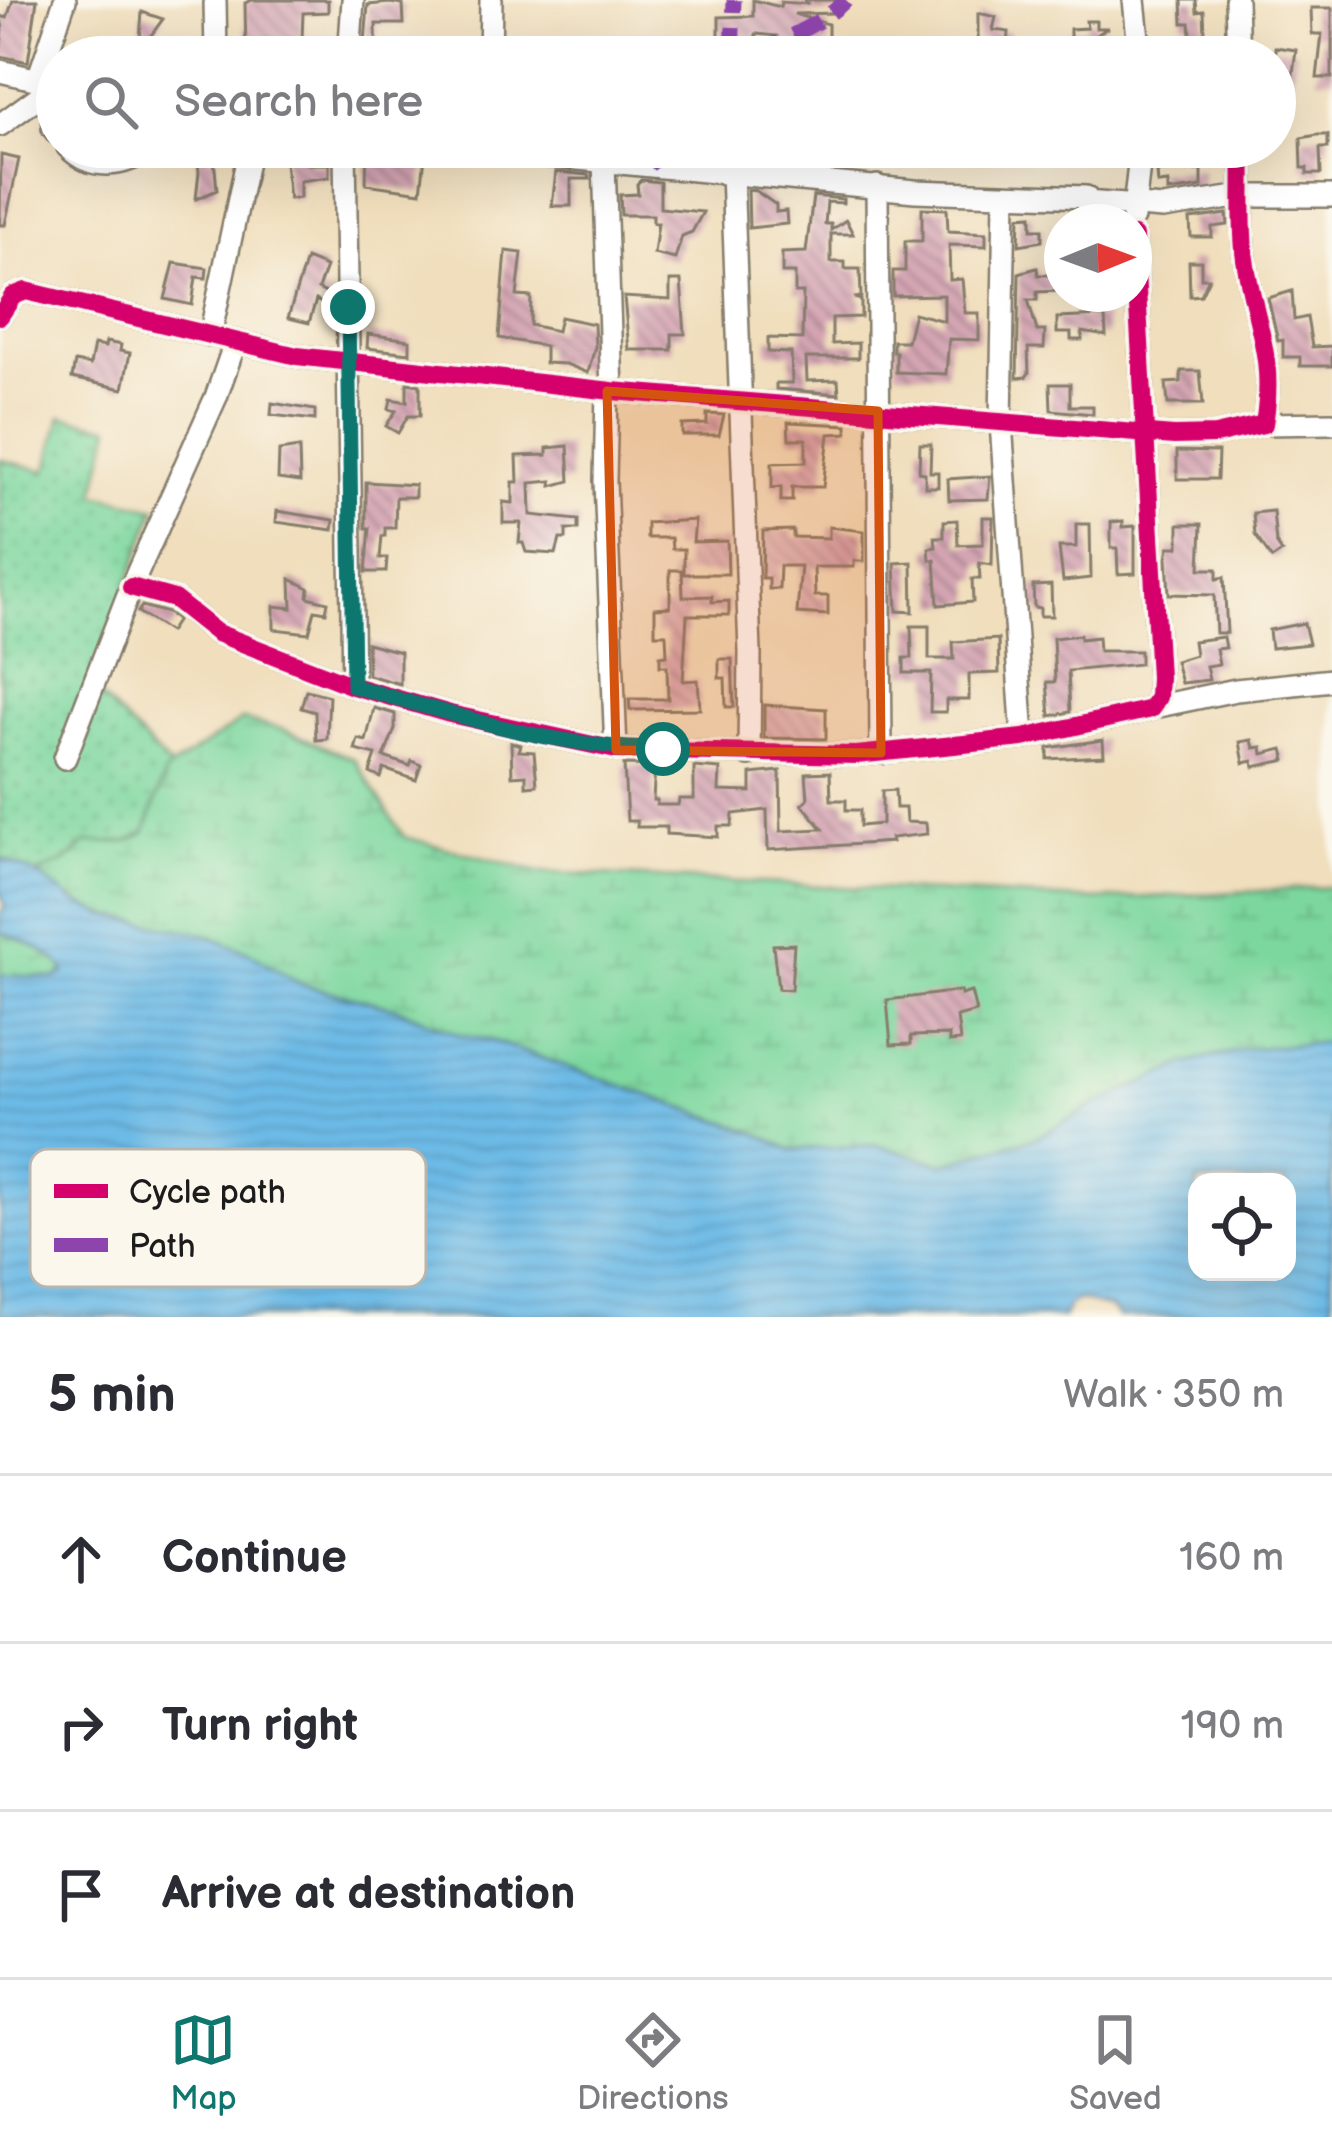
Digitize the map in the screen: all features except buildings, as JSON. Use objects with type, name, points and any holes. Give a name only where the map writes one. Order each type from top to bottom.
[{"type":"street","points":[[58,36],[65,0]]},
{"type":"street","points":[[214,0],[215,36]]},
{"type":"street","points":[[351,36],[353,0]]},
{"type":"street","points":[[490,36],[491,0]]},
{"type":"street","points":[[1134,0],[1138,36]]},
{"type":"street","points":[[1236,0],[1237,36]]},
{"type":"street","points":[[0,70],[36,79]]},
{"type":"street","points":[[0,125],[36,94]]},
{"type":"street","points":[[210,336],[246,168]]},
{"type":"street","points":[[345,168],[353,686]]},
{"type":"street","points":[[604,168],[610,391],[605,481],[616,750]]},
{"type":"street","points":[[679,168],[1005,197],[1086,197],[1095,204]]},
{"type":"street","points":[[1134,204],[1139,168]]},
{"type":"street","points":[[1242,168],[1245,259],[1265,338],[1269,394],[1264,424]]},
{"type":"street","points":[[733,173],[750,652],[749,755]]},
{"type":"street","points":[[878,186],[881,753]]},
{"type":"street","points":[[1152,210],[1243,196],[1332,196]]},
{"type":"street","points":[[1005,197],[1001,424],[1023,738]]},
{"type":"street","points":[[0,316],[13,296],[26,291],[296,356],[610,391],[1143,433],[1215,435],[1264,424],[1332,424]]},
{"type":"street","points":[[1137,312],[1159,677],[1154,707]]},
{"type":"street","points":[[65,758],[131,587],[216,397],[235,343]]},
{"type":"street","points":[[131,587],[174,599],[217,633],[353,686],[450,714],[616,750],[881,753],[1023,738],[1236,690],[1332,680]]},
{"type":"highlighted area","points":[[607,391],[878,411],[881,753],[616,750]]},
{"type":"green space","points":[[61,416],[111,427],[95,494],[156,508],[90,686],[172,769],[166,772],[146,832],[127,842],[86,843],[66,861],[37,874],[0,858],[0,460],[47,471]]},
{"type":"green space","points":[[242,720],[282,729],[354,759],[404,837],[538,872],[1096,900],[1332,887],[1332,1042],[1097,1104],[1037,1137],[943,1164],[877,1146],[792,1150],[754,1132],[490,1040],[461,1035],[396,1008],[303,985],[249,952],[204,934],[105,915],[74,901],[37,874],[66,861],[86,843],[127,842],[145,833],[166,771]]},
{"type":"green space","points":[[0,932],[45,952],[65,972],[55,978],[0,975]]},
{"type":"water","points":[[0,858],[105,915],[204,934],[249,952],[303,985],[396,1008],[461,1035],[490,1040],[754,1132],[792,1150],[877,1145],[943,1164],[1037,1137],[1185,1064],[1245,1049],[1332,1042],[1332,1317],[1118,1317],[1111,1308],[1079,1300],[1069,1305],[1064,1317],[0,1317],[0,975],[55,978],[65,972],[45,952],[0,932],[5,905]]},
{"type":"marked path","points":[[733,36],[734,0]]},
{"type":"marked path","points":[[791,36],[846,0]]},
{"type":"cycle path","points":[[0,316],[13,296],[26,291],[297,356],[612,391],[1174,436],[1215,435],[1264,424],[1267,399],[1266,358],[1244,245],[1242,168]]},
{"type":"cycle path","points":[[131,587],[174,599],[217,633],[353,686],[450,714],[616,750],[856,755],[1023,738],[1151,709],[1158,697],[1159,677],[1138,312]]},
{"type":"route","points":[[348,307],[353,686],[564,740],[616,750],[663,749]]}]
